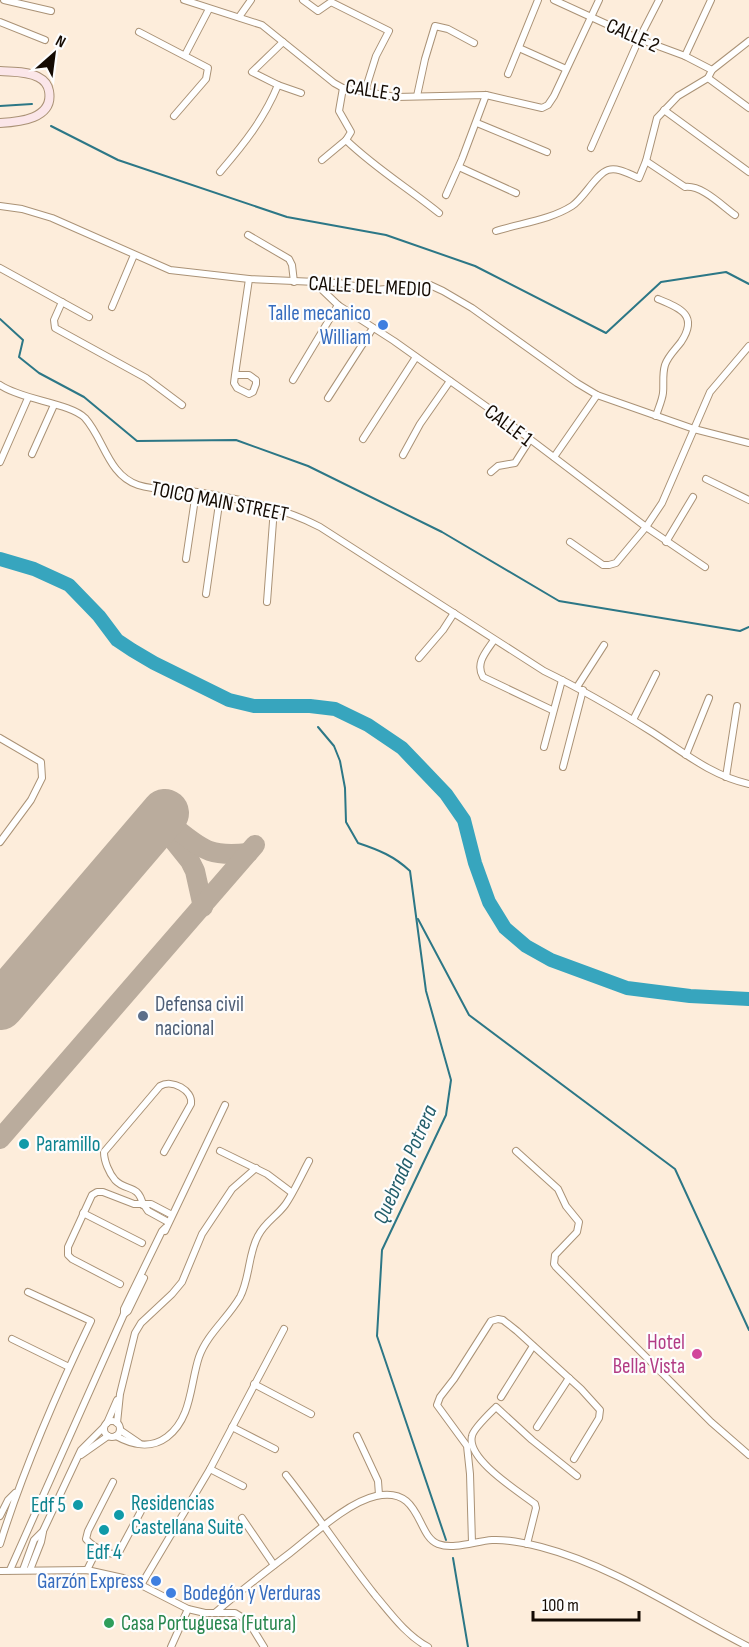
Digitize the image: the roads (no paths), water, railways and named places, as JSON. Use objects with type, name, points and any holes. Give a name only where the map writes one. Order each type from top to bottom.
[{"type":"main road","points":[[0,71],[36,75],[44,81],[50,95],[45,110],[33,118],[21,122],[0,123]]},
{"type":"street","points":[[2,0],[51,11]]},
{"type":"street","name":"CALLE 3","points":[[184,0],[262,25],[343,88],[396,97],[486,95],[537,108],[548,105],[566,69]]},
{"type":"street","points":[[239,17],[251,0]]},
{"type":"street","points":[[303,0],[318,11],[332,2],[389,31],[376,56],[365,91]]},
{"type":"street","points":[[508,74],[538,0]]},
{"type":"street","name":"CALLE 2","points":[[554,0],[639,39],[685,56],[712,70]]},
{"type":"street","points":[[519,48],[566,69],[598,0]]},
{"type":"street","points":[[591,148],[639,39],[659,0]]},
{"type":"street","points":[[685,56],[711,0]]},
{"type":"street","points":[[185,55],[209,9]]},
{"type":"street","points":[[0,22],[45,40]]},
{"type":"street","points":[[417,96],[424,59],[435,26],[448,29],[474,43]]},
{"type":"street","points":[[139,32],[208,68],[206,79],[174,116]]},
{"type":"street","points":[[496,231],[527,223],[571,207],[584,196],[605,171],[616,169],[639,178],[646,161],[657,118],[678,96],[708,78],[712,70],[749,41]]},
{"type":"street","points":[[283,42],[252,72],[301,93]]},
{"type":"street","points":[[708,78],[749,108]]},
{"type":"street","points":[[220,171],[248,139],[263,117],[278,85]]},
{"type":"street","points":[[322,160],[346,140],[351,132],[339,111],[343,88]]},
{"type":"street","points":[[446,195],[477,123],[486,95]]},
{"type":"street","points":[[664,110],[749,172]]},
{"type":"street","points":[[477,123],[547,152]]},
{"type":"street","points":[[346,140],[372,164],[440,213]]},
{"type":"street","points":[[646,161],[685,188],[693,186],[735,215]]},
{"type":"street","points":[[459,167],[516,193]]},
{"type":"street","name":"CALLE DEL MEDIO","points":[[0,206],[22,209],[52,218],[170,270],[249,279],[339,283],[375,290],[430,285],[443,291],[597,395],[694,429],[749,443]]},
{"type":"street","points":[[248,235],[289,259],[294,282]]},
{"type":"street","points":[[112,307],[134,255]]},
{"type":"street","points":[[0,268],[89,317]]},
{"type":"street","points":[[235,375],[249,279]]},
{"type":"street","name":"CALLE 1","points":[[314,282],[338,305],[450,381],[666,542],[705,567]]},
{"type":"street","points":[[656,416],[663,393],[664,368],[682,339],[688,322],[687,315],[683,311],[658,299]]},
{"type":"street","points":[[62,302],[54,320],[55,328],[146,378],[182,405]]},
{"type":"street","points":[[293,380],[338,305]]},
{"type":"street","points":[[328,398],[373,328]]},
{"type":"street","points":[[570,542],[601,563],[609,566],[616,563],[646,527],[662,503],[706,400],[715,385],[749,346]]},
{"type":"street","points":[[363,439],[416,357]]},
{"type":"street","points":[[403,454],[420,424],[450,381]]},
{"type":"street","name":"TOICO MAIN STREET","points":[[0,385],[28,398],[72,410],[83,417],[96,434],[110,462],[128,481],[139,485],[196,492],[274,508],[299,516],[320,527],[544,671],[580,689],[726,777],[749,784]]},
{"type":"street","points":[[554,457],[597,395]]},
{"type":"street","points":[[0,462],[28,398]]},
{"type":"street","points":[[32,454],[54,405]]},
{"type":"street","points":[[491,472],[498,466],[515,463],[529,441]]},
{"type":"street","points":[[706,479],[749,500]]},
{"type":"street","points":[[186,559],[196,492]]},
{"type":"street","points":[[206,594],[220,497]]},
{"type":"street","points":[[666,542],[693,497]]},
{"type":"street","points":[[267,602],[274,508]]},
{"type":"street","points":[[419,658],[444,630],[454,614]]},
{"type":"street","points":[[494,640],[479,664],[483,677],[552,710]]},
{"type":"street","points":[[562,767],[580,689],[604,645]]},
{"type":"street","points":[[633,720],[656,674]]},
{"type":"street","points":[[544,747],[552,710],[562,680]]},
{"type":"street","points":[[686,754],[709,698]]},
{"type":"street","points":[[726,777],[737,706]]},
{"type":"street","points":[[0,738],[41,762],[42,778],[31,800],[0,842]]},
{"type":"street","points":[[143,1205],[139,1193],[115,1180],[104,1160],[104,1152],[160,1086],[172,1083],[189,1093],[192,1098],[191,1104],[164,1152]]},
{"type":"street","points":[[10,1570],[124,1314],[124,1309],[225,1105]]},
{"type":"street","points":[[220,1151],[256,1168],[291,1192]]},
{"type":"street","points":[[516,1151],[558,1189],[566,1206],[579,1222],[578,1232],[555,1255],[556,1267],[711,1422],[749,1455]]},
{"type":"street","points":[[120,1394],[104,1432],[142,1445],[157,1442],[176,1427],[184,1414],[200,1355],[207,1341],[241,1296],[256,1238],[264,1225],[283,1207],[309,1161]]},
{"type":"street","points":[[78,1457],[114,1434],[120,1394],[135,1332],[182,1282],[202,1234],[232,1188],[256,1168]]},
{"type":"street","points":[[120,1284],[68,1255],[68,1246],[92,1195],[97,1192],[110,1194],[125,1202],[151,1204],[169,1222]]},
{"type":"street","points":[[83,1213],[142,1243]]},
{"type":"street","points":[[0,1544],[3,1526],[16,1492],[91,1321],[28,1292]]},
{"type":"street","points":[[472,1543],[470,1474],[465,1441],[437,1408],[437,1402],[491,1321],[503,1320],[569,1378],[601,1413],[574,1459]]},
{"type":"street","points":[[141,1585],[210,1469],[284,1329]]},
{"type":"street","points":[[12,1339],[69,1367]]},
{"type":"street","points":[[501,1397],[533,1346]]},
{"type":"street","points":[[537,1427],[569,1378]]},
{"type":"street","points":[[254,1384],[311,1414]]},
{"type":"street","points":[[527,1544],[535,1504],[478,1459],[472,1442],[473,1433],[496,1407],[577,1476]]},
{"type":"street","points":[[26,1570],[34,1540],[43,1531],[85,1444],[105,1425],[112,1421],[117,1423]]},
{"type":"street","points":[[232,1427],[275,1449]]},
{"type":"street","points":[[357,1436],[378,1481],[379,1495]]},
{"type":"street","points":[[210,1469],[243,1486]]},
{"type":"street","points":[[286,1475],[343,1555],[400,1624],[420,1643],[428,1647]]},
{"type":"street","points":[[113,1482],[86,1535],[89,1542],[111,1554],[121,1552],[141,1511]]},
{"type":"street","points":[[0,1515],[8,1500],[16,1492]]},
{"type":"street","points":[[216,1612],[323,1526],[366,1499],[379,1495],[396,1497],[411,1505],[428,1535],[440,1545],[503,1540],[577,1558],[641,1588],[744,1646]]},
{"type":"street","points":[[242,1518],[274,1565]]},
{"type":"street","points":[[87,1569],[98,1548]]},
{"type":"street","points":[[0,1571],[87,1569],[123,1578],[188,1610],[235,1613],[248,1622],[264,1647]]},
{"type":"street","points":[[171,1647],[188,1610]]},
{"type":"waterway","points":[[0,106],[32,104]]},
{"type":"waterway","points":[[51,126],[118,160],[287,217],[386,235],[475,266],[606,333],[661,282],[726,272],[749,284]]},
{"type":"waterway","points":[[0,319],[23,340],[19,357],[39,373],[84,397],[137,441],[236,440],[308,466],[442,532],[559,601],[740,631],[749,627]]},
{"type":"waterway","points":[[0,559],[34,569],[69,585],[99,616],[117,640],[154,663],[229,700],[254,706],[310,706],[335,709],[368,725],[402,748],[446,794],[464,820],[475,863],[489,902],[505,928],[526,946],[551,960],[627,988],[690,996],[749,999]]},
{"type":"waterway","name":"Quebrada Potrera","points":[[318,727],[334,746],[340,761],[345,788],[346,822],[358,843],[386,854],[410,871],[426,991],[451,1080],[446,1115],[382,1250],[377,1336],[446,1540]]},
{"type":"waterway","points":[[418,919],[469,1015],[675,1169],[749,1330]]},
{"type":"waterway","name":"Quebrada Potrera","points":[[453,1558],[468,1647]]},
{"type":"place","name":"Talle mecanico William","points":[[383,325]]},
{"type":"place","name":"Defensa civil nacional","points":[[143,1016]]},
{"type":"place","name":"Paramillo","points":[[24,1144]]},
{"type":"place","name":"Hotel Bella Vista","points":[[697,1354]]},
{"type":"place","name":"Edf 5","points":[[78,1505]]},
{"type":"place","name":"Residencias Castellana Suite","points":[[119,1515]]},
{"type":"place","name":"Edf 4","points":[[104,1530]]},
{"type":"place","name":"Garzón Express","points":[[156,1581]]},
{"type":"place","name":"Bodegón y Verduras","points":[[171,1593]]},
{"type":"place","name":"Casa Portuguesa (Futura)","points":[[109,1623]]}]
